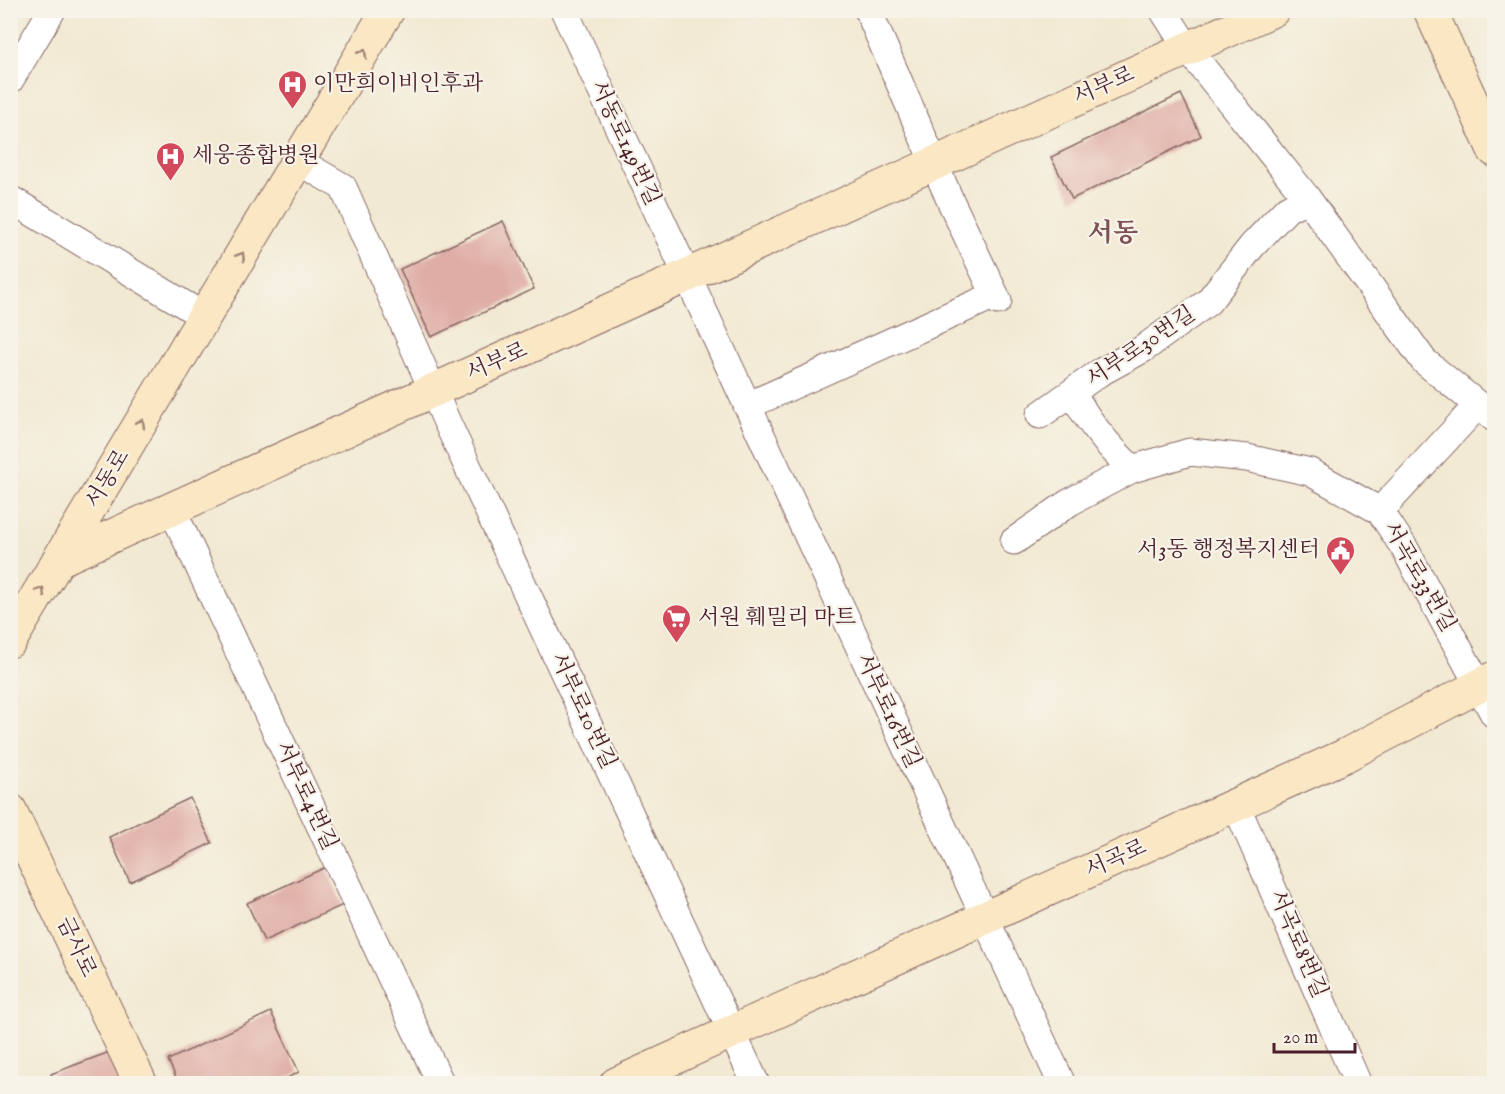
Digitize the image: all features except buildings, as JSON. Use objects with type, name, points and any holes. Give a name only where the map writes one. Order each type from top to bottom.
[{"type":"street","points":[[10,80],[52,10]]},
{"type":"street","name":"서동로","points":[[10,641],[388,10]]},
{"type":"street","name":"서동로149번길","points":[[564,10],[687,275]]},
{"type":"street","points":[[747,406],[997,298],[934,163],[868,10]]},
{"type":"street","points":[[1163,10],[1187,48],[1307,198],[1424,361],[1486,411],[1380,511]]},
{"type":"street","name":"서부로","points":[[59,560],[1274,10]]},
{"type":"street","points":[[1430,10],[1494,150]]},
{"type":"street","points":[[298,161],[343,187],[433,390]]},
{"type":"street","name":"서부로30번길","points":[[1073,393],[1099,373],[1143,349],[1208,302],[1252,246],[1287,209],[1307,198]]},
{"type":"street","points":[[10,199],[205,317]]},
{"type":"street","name":"서부로16번길","points":[[687,275],[1062,1083]]},
{"type":"street","name":"서부로10번길","points":[[433,390],[734,1031]]},
{"type":"street","points":[[1040,415],[1073,393],[1095,427],[1116,454],[1132,469]]},
{"type":"street","name":"서곡로33번길","points":[[1014,541],[1070,502],[1132,469],[1190,452],[1247,458],[1310,472],[1380,511],[1487,682],[1494,714]]},
{"type":"street","name":"서부로4번길","points":[[172,509],[441,1083]]},
{"type":"street","name":"서곡로","points":[[616,1083],[1344,756],[1487,682]]},
{"type":"street","name":"서곡로8번길","points":[[1236,805],[1358,1083]]},
{"type":"street","name":"금사로","points":[[10,810],[141,1083]]},
{"type":"street","points":[[734,1031],[756,1083]]},
{"type":"place","name":"이만희이비인후과","points":[[292,110]]},
{"type":"place","name":"세웅종합병원","points":[[171,182]]},
{"type":"place","name":"서3동 행정복지센터","points":[[1341,576]]},
{"type":"place","name":"서원 훼밀리 마트","points":[[677,644]]},
{"type":"district","name":"서동","points":[[1113,233]]}]
